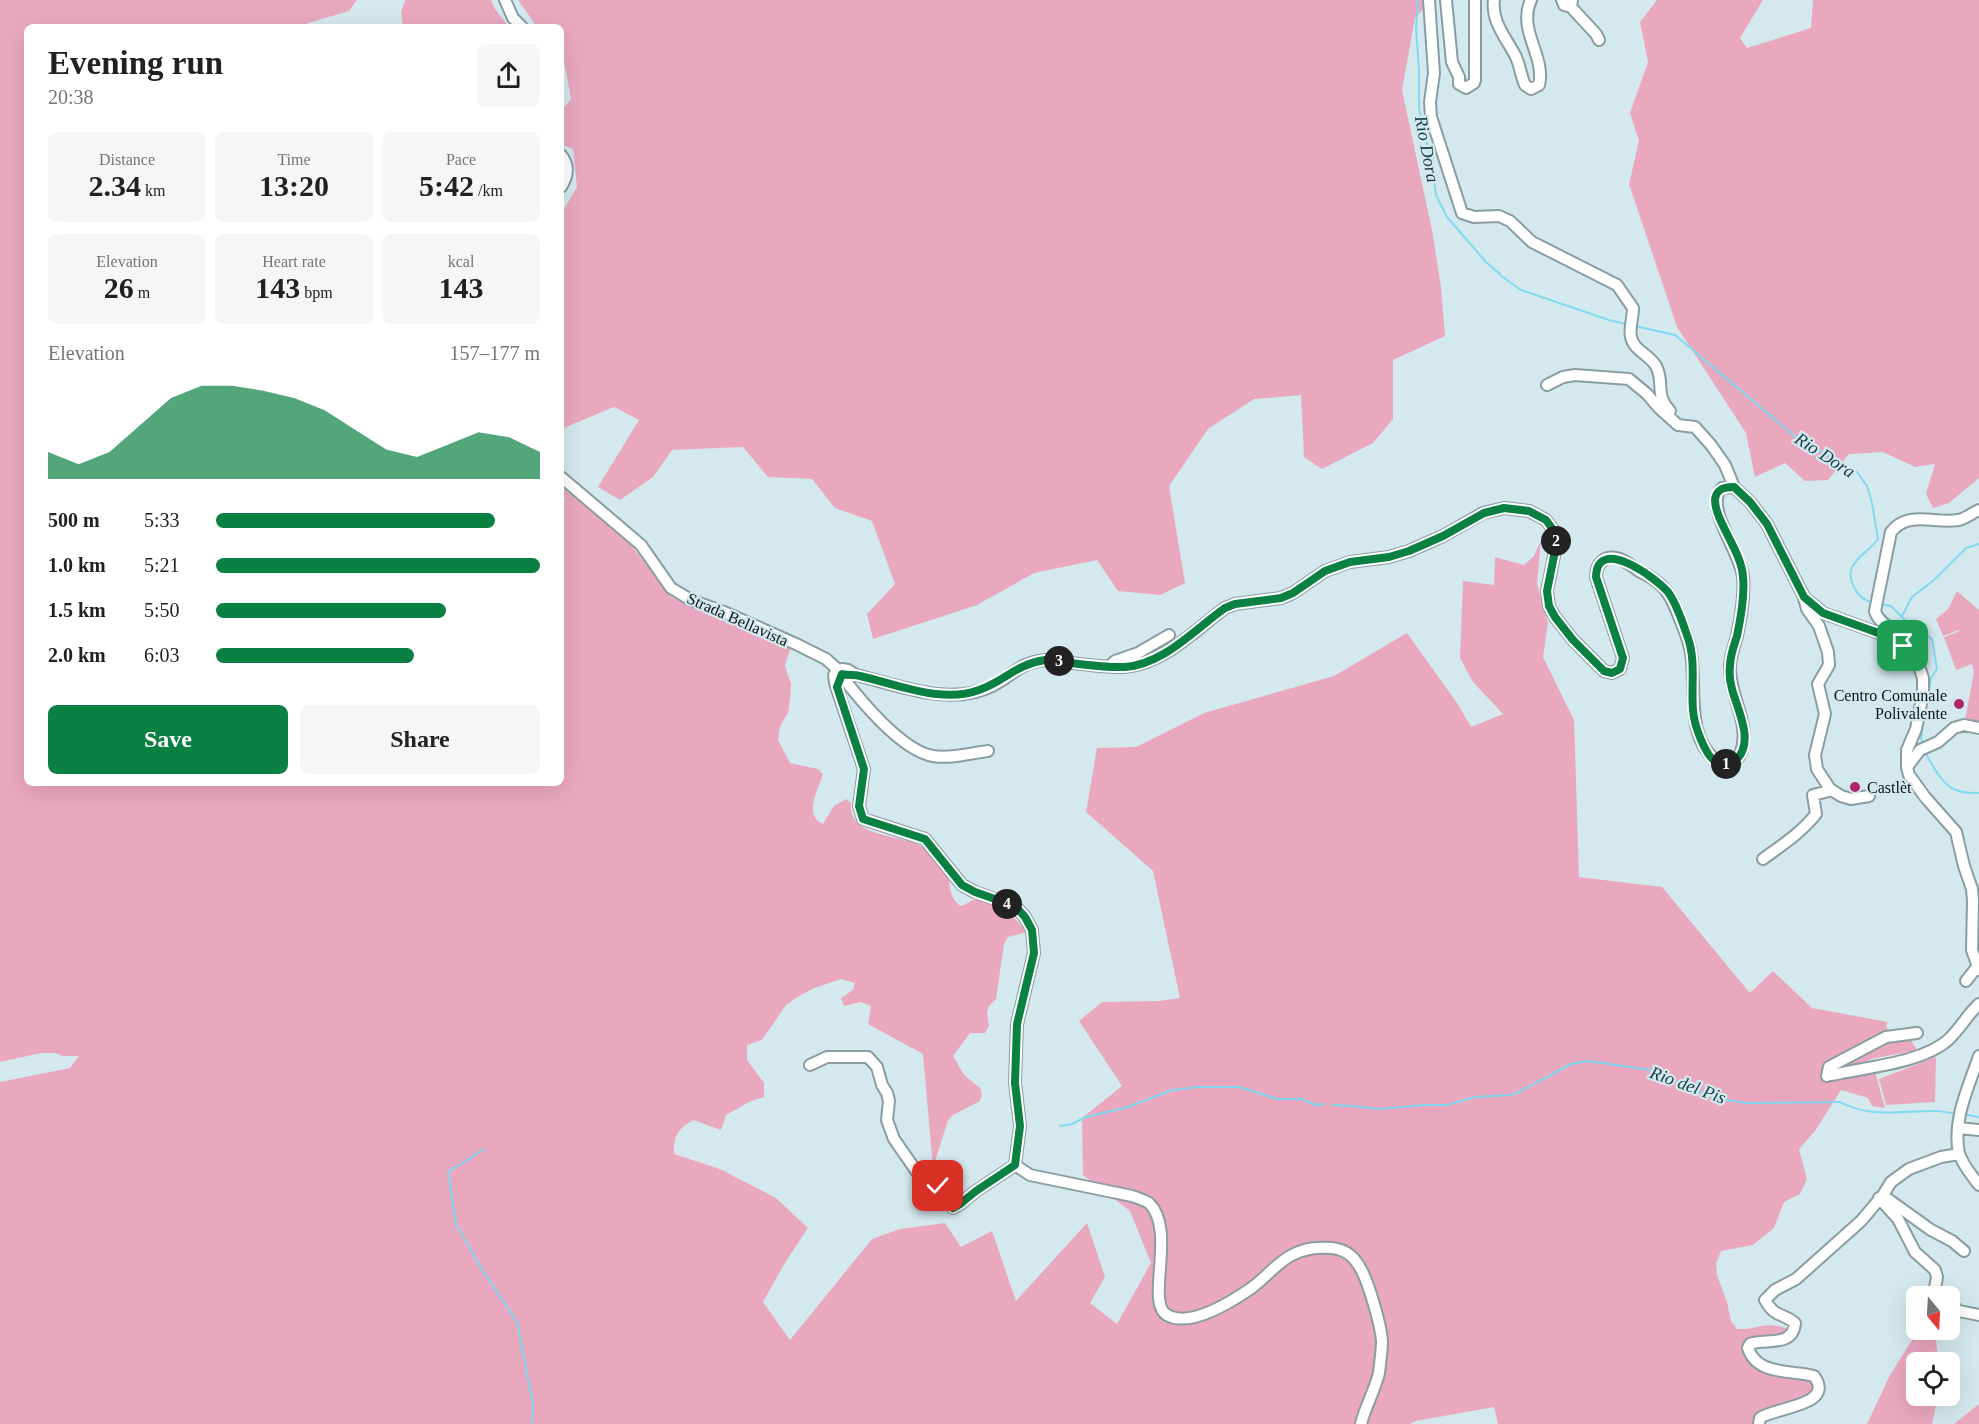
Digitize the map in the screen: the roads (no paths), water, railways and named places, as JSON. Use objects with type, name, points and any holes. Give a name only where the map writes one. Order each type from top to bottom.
[{"type":"street","points":[[505,0],[513,18],[519,24]]},
{"type":"street","points":[[1429,0],[1434,73],[1430,102],[1431,117],[1462,213],[1474,217],[1499,216],[1510,221],[1532,242],[1617,285],[1633,308],[1630,329],[1634,345],[1656,366],[1664,405],[1684,424]]},
{"type":"street","points":[[1446,0],[1452,62],[1459,77],[1459,84],[1466,88],[1475,80],[1475,0]]},
{"type":"street","points":[[1494,0],[1494,16],[1497,24],[1516,59],[1524,85],[1531,89],[1539,85],[1540,76],[1527,24],[1527,12],[1531,0]]},
{"type":"street","points":[[1568,2],[1599,40]]},
{"type":"street","points":[[564,160],[568,166],[564,183]]},
{"type":"street","points":[[1547,386],[1563,377],[1575,375],[1629,380],[1647,394],[1678,425],[1695,427],[1711,445],[1725,465],[1734,487],[1750,502],[1767,524],[1804,597],[1807,609],[1822,633],[1829,665],[1818,684],[1825,714],[1815,755],[1817,769],[1830,789],[1840,796],[1851,799],[1869,796]]},
{"type":"street","name":"Strada Bellavista","points":[[564,480],[640,545],[671,588],[691,600],[724,612],[796,644],[817,656],[838,674],[885,724],[919,753],[935,757],[951,757],[988,751]]},
{"type":"street","points":[[810,1065],[827,1057],[868,1057],[877,1067],[887,1093],[889,1101],[887,1120],[894,1139],[919,1175],[938,1186],[953,1208],[1015,1165],[1020,1126],[1015,1083],[1017,1024],[1034,953],[1032,930],[1025,917],[1015,906],[962,885],[925,839],[863,819],[859,806],[864,769],[838,674],[856,675],[948,695],[975,692],[993,685],[1016,669],[1036,661],[1126,667],[1158,656],[1175,647],[1225,608],[1235,604],[1281,598],[1293,593],[1325,571],[1350,562],[1389,557],[1409,551],[1443,536],[1484,513],[1504,508],[1529,511],[1546,520],[1554,531],[1557,541],[1547,591],[1549,606],[1573,640],[1604,671],[1612,673],[1620,669],[1623,658],[1596,577],[1596,567],[1601,561],[1608,558],[1619,559],[1654,579],[1670,595],[1689,640],[1693,711],[1697,727],[1704,747],[1713,760],[1720,764],[1728,764],[1739,757],[1744,736],[1743,722],[1732,689],[1730,665],[1740,622],[1743,576],[1735,549],[1718,513],[1715,500],[1722,488],[1734,487]]},
{"type":"street","points":[[1903,646],[1900,636],[1876,615],[1875,603],[1889,537],[1895,526],[1908,520],[1959,520],[1979,510]]},
{"type":"street","points":[[1804,597],[1823,613],[1884,635],[1903,646],[1917,661],[1923,678],[1923,693],[1916,729],[1907,750],[1907,767],[1909,775],[1925,797],[1956,832],[1972,889],[1972,950],[1978,968],[1966,981]]},
{"type":"street","points":[[1110,666],[1115,661],[1138,653],[1169,635]]},
{"type":"street","points":[[1907,767],[1915,754],[1931,746],[1954,728],[1960,725],[1979,728]]},
{"type":"street","points":[[1763,860],[1793,837],[1816,814],[1813,795],[1829,792],[1830,789]]},
{"type":"street","points":[[1917,1033],[1886,1037],[1829,1068],[1830,1075],[1918,1056],[1939,1047],[1949,1039],[1979,1004]]},
{"type":"street","points":[[1979,1056],[1959,1119],[1959,1154],[1979,1185]]},
{"type":"street","points":[[1959,1119],[1978,1130]]},
{"type":"street","points":[[1759,1424],[1760,1418],[1766,1414],[1811,1400],[1817,1395],[1819,1388],[1814,1376],[1770,1369],[1750,1353],[1748,1348],[1750,1344],[1781,1341],[1788,1338],[1795,1330],[1795,1323],[1792,1320],[1772,1312],[1765,1300],[1775,1290],[1796,1279],[1861,1221],[1891,1182],[1909,1169],[1941,1157],[1959,1154]]},
{"type":"street","points":[[1015,1165],[1030,1175],[1124,1194],[1147,1202],[1157,1213],[1160,1226],[1161,1275],[1157,1294],[1159,1306],[1166,1315],[1194,1318],[1212,1311],[1251,1289],[1292,1255],[1310,1248],[1338,1249],[1354,1256],[1368,1282],[1382,1340],[1379,1373],[1361,1424]]},
{"type":"street","points":[[1881,1197],[1952,1241],[1964,1251]]},
{"type":"street","points":[[1881,1197],[1898,1219],[1915,1252],[1935,1270],[1935,1286]]},
{"type":"street","points":[[1960,1311],[1979,1315]]},
{"type":"waterway","name":"Rio Dora","points":[[1417,0],[1419,108],[1436,195],[1447,217],[1486,262],[1500,274]]},
{"type":"waterway","name":"Rio Dora","points":[[1500,275],[1521,290],[1626,324]]},
{"type":"waterway","name":"Rio Dora","points":[[1635,326],[1675,335],[1797,438],[1857,472],[1867,486],[1878,539],[1856,561],[1851,580],[1860,596],[1873,603]]},
{"type":"waterway","points":[[1902,616],[1912,597],[1934,580],[1966,548],[1979,544]]},
{"type":"waterway","name":"Rio Dora","points":[[1879,604],[1891,606],[1905,620],[1932,639],[1937,669],[1931,678],[1921,737],[1923,745]]},
{"type":"waterway","name":"Rio Dora","points":[[1925,750],[1935,770],[1950,787],[1960,792],[1979,793]]},
{"type":"waterway","name":"Rio del Pis","points":[[1332,1105],[1378,1109],[1447,1105],[1475,1097],[1511,1095],[1571,1064],[1588,1061],[1658,1071],[1670,1079],[1717,1099],[1748,1103],[1840,1102],[1876,1112],[1957,1113]]},
{"type":"waterway","points":[[1060,1126],[1128,1107],[1172,1090],[1198,1087],[1239,1087],[1277,1099],[1301,1099],[1316,1105],[1324,1104]]},
{"type":"waterway","name":"Rio del Pis","points":[[1963,1114],[1979,1117]]},
{"type":"waterway","points":[[484,1149],[448,1172],[456,1224],[481,1268],[517,1322],[533,1404],[532,1424]]},
{"type":"place","name":"Centro Comunale Polivalente","points":[[1959,704]]},
{"type":"place","name":"Castlèt","points":[[1855,787]]}]
